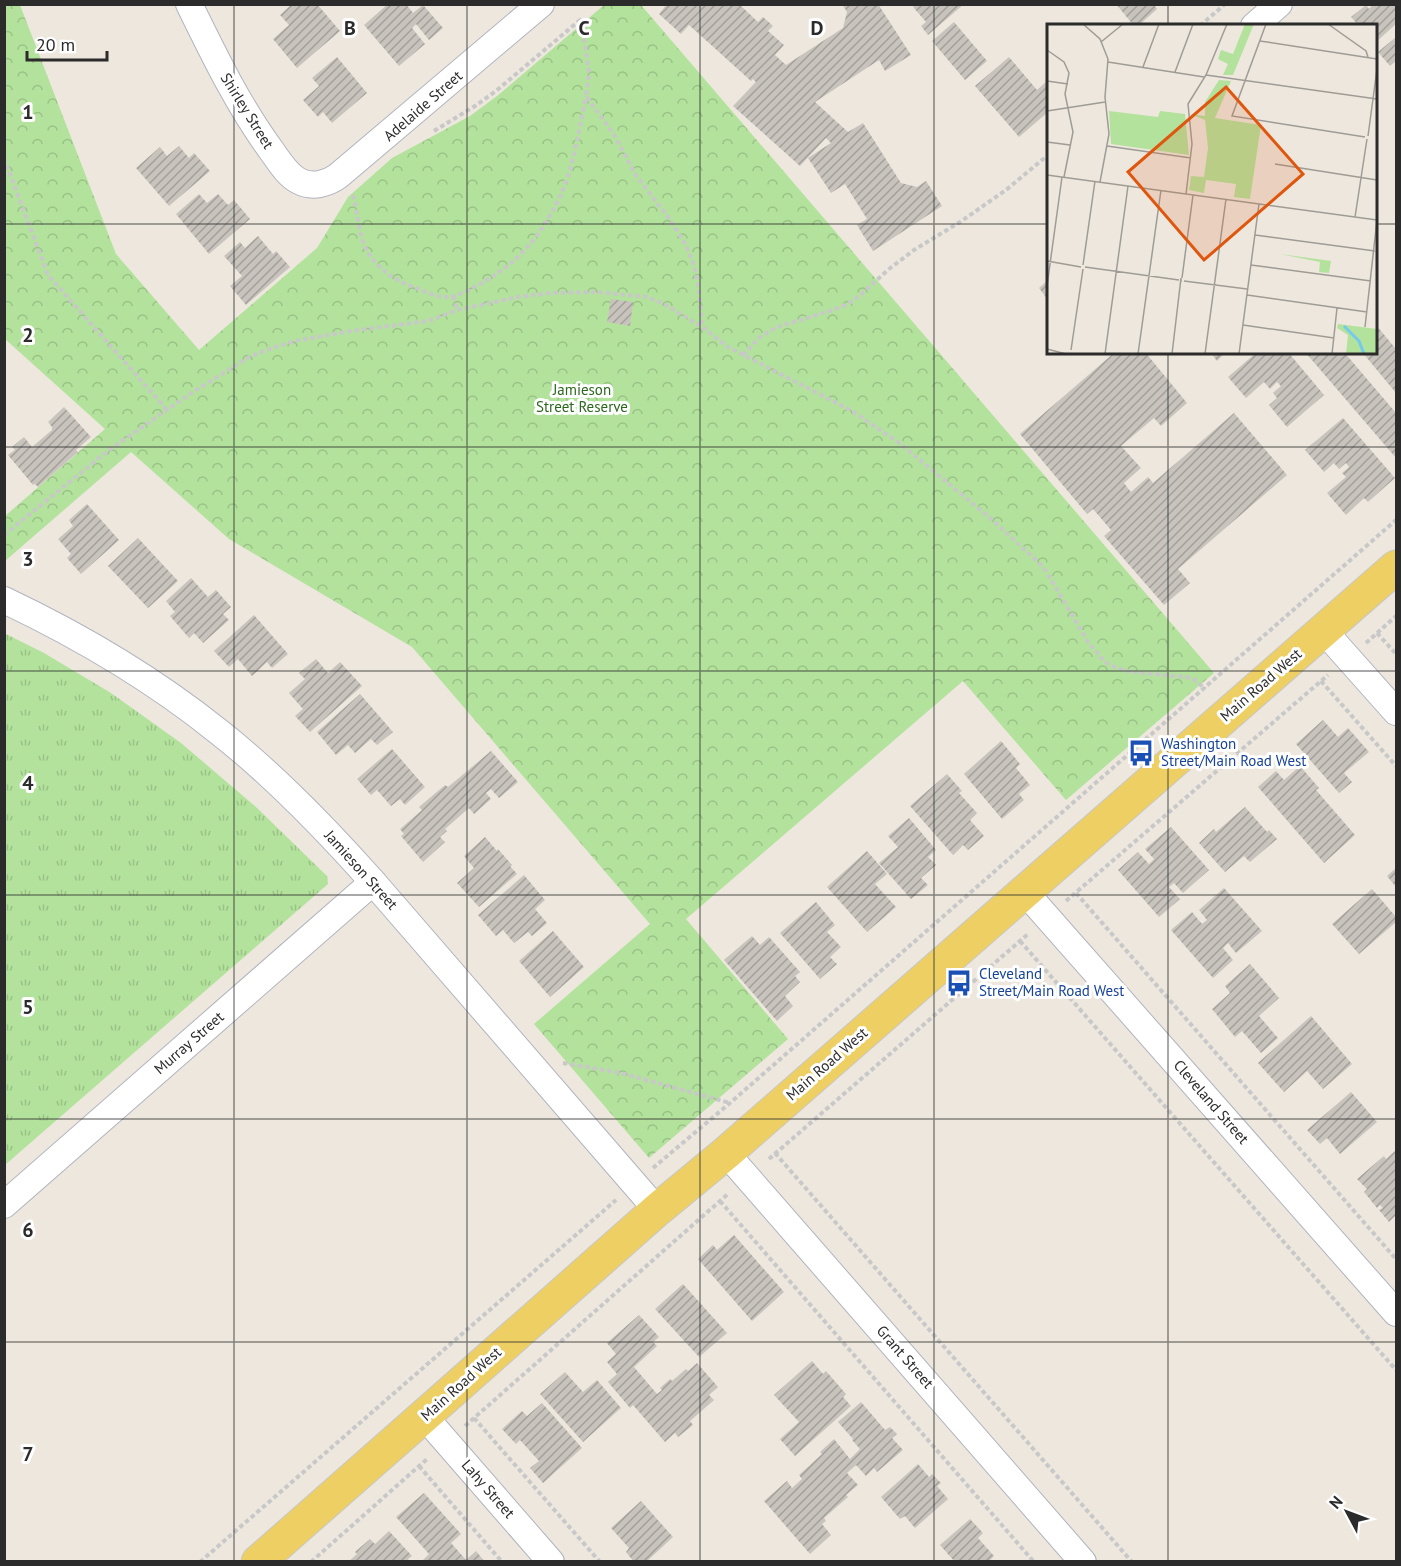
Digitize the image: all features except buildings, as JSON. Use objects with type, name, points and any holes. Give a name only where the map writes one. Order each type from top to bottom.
[{"type":"main road","name":"Main Road West","points":[[258,1562],[657,1210],[726,1153],[1396,567]]},
{"type":"street","name":"Shirley Street","points":[[189,4],[233,92],[251,121],[296,180]]},
{"type":"street","name":"Adelaide Street","points":[[296,180],[315,185],[324,184],[339,176],[541,4]]},
{"type":"street","points":[[1256,24],[1279,4]]},
{"type":"street","name":"Jamieson Street","points":[[4,600],[88,643],[133,670],[218,731],[299,803],[373,882],[657,1210]]},
{"type":"street","points":[[1324,631],[1396,712]]},
{"type":"street","name":"Murray Street","points":[[4,1204],[373,882]]},
{"type":"street","name":"Cleveland Street","points":[[1025,892],[1396,1313]]},
{"type":"street","name":"Grant Street","points":[[726,1153],[1083,1562]]},
{"type":"street","name":"Lahy Street","points":[[424,1416],[551,1562]]},
{"type":"path","points":[[1202,24],[1225,4]]},
{"type":"path","points":[[339,176],[352,189],[365,247],[381,268],[403,284],[443,297],[453,296],[468,291],[510,265],[526,249],[554,210],[570,168],[589,73],[580,20],[496,91],[428,135]]},
{"type":"path","points":[[586,96],[615,136],[635,174],[686,245],[694,266],[699,290],[702,327]]},
{"type":"path","points":[[743,355],[760,337],[777,327],[848,304],[914,250],[1006,190],[1047,156]]},
{"type":"path","points":[[4,158],[48,275],[167,410]]},
{"type":"path","points":[[4,535],[109,450],[227,370],[249,357],[273,348],[318,336],[428,321],[457,310],[518,297],[550,293],[597,292],[647,297],[664,304],[702,327],[728,347],[843,406],[898,442],[989,517],[1046,571],[1088,642],[1105,662],[1116,668],[1132,672],[1186,677],[1195,680],[1227,714]]},
{"type":"path","points":[[453,296],[457,310]]},
{"type":"path","points":[[200,1562],[730,1103],[1396,520]]},
{"type":"path","points":[[311,1562],[747,1177],[1396,616]]},
{"type":"path","points":[[1377,633],[1396,654]]},
{"type":"path","points":[[1321,681],[1396,766]]},
{"type":"path","points":[[1076,892],[1396,1259]]},
{"type":"path","points":[[1020,940],[1396,1370]]},
{"type":"path","points":[[524,1055],[621,1073],[730,1103]]},
{"type":"path","points":[[775,1153],[1132,1562]]},
{"type":"path","points":[[720,1201],[1034,1562]]},
{"type":"path","points":[[474,1418],[600,1562]]},
{"type":"path","points":[[419,1466],[502,1562]]},
{"type":"green space","name":"Jamieson Street Reserve","points":[[5,5],[20,5],[116,254],[199,350],[317,248],[348,197],[392,158],[470,116],[497,96],[604,5],[641,5],[1214,673],[1066,800],[963,681],[686,919],[788,1039],[649,1158],[534,1024],[650,924],[412,647],[229,539],[131,452],[5,561],[5,516],[105,429],[5,339]]},
{"type":"green space","points":[[4,633],[44,653],[111,693],[181,743],[256,807],[327,876],[328,884],[5,1165]]},
{"type":"place","name":"Washington Street/Main Road West","points":[[1141,753]]},
{"type":"place","name":"Cleveland Street/Main Road West","points":[[959,983]]}]
